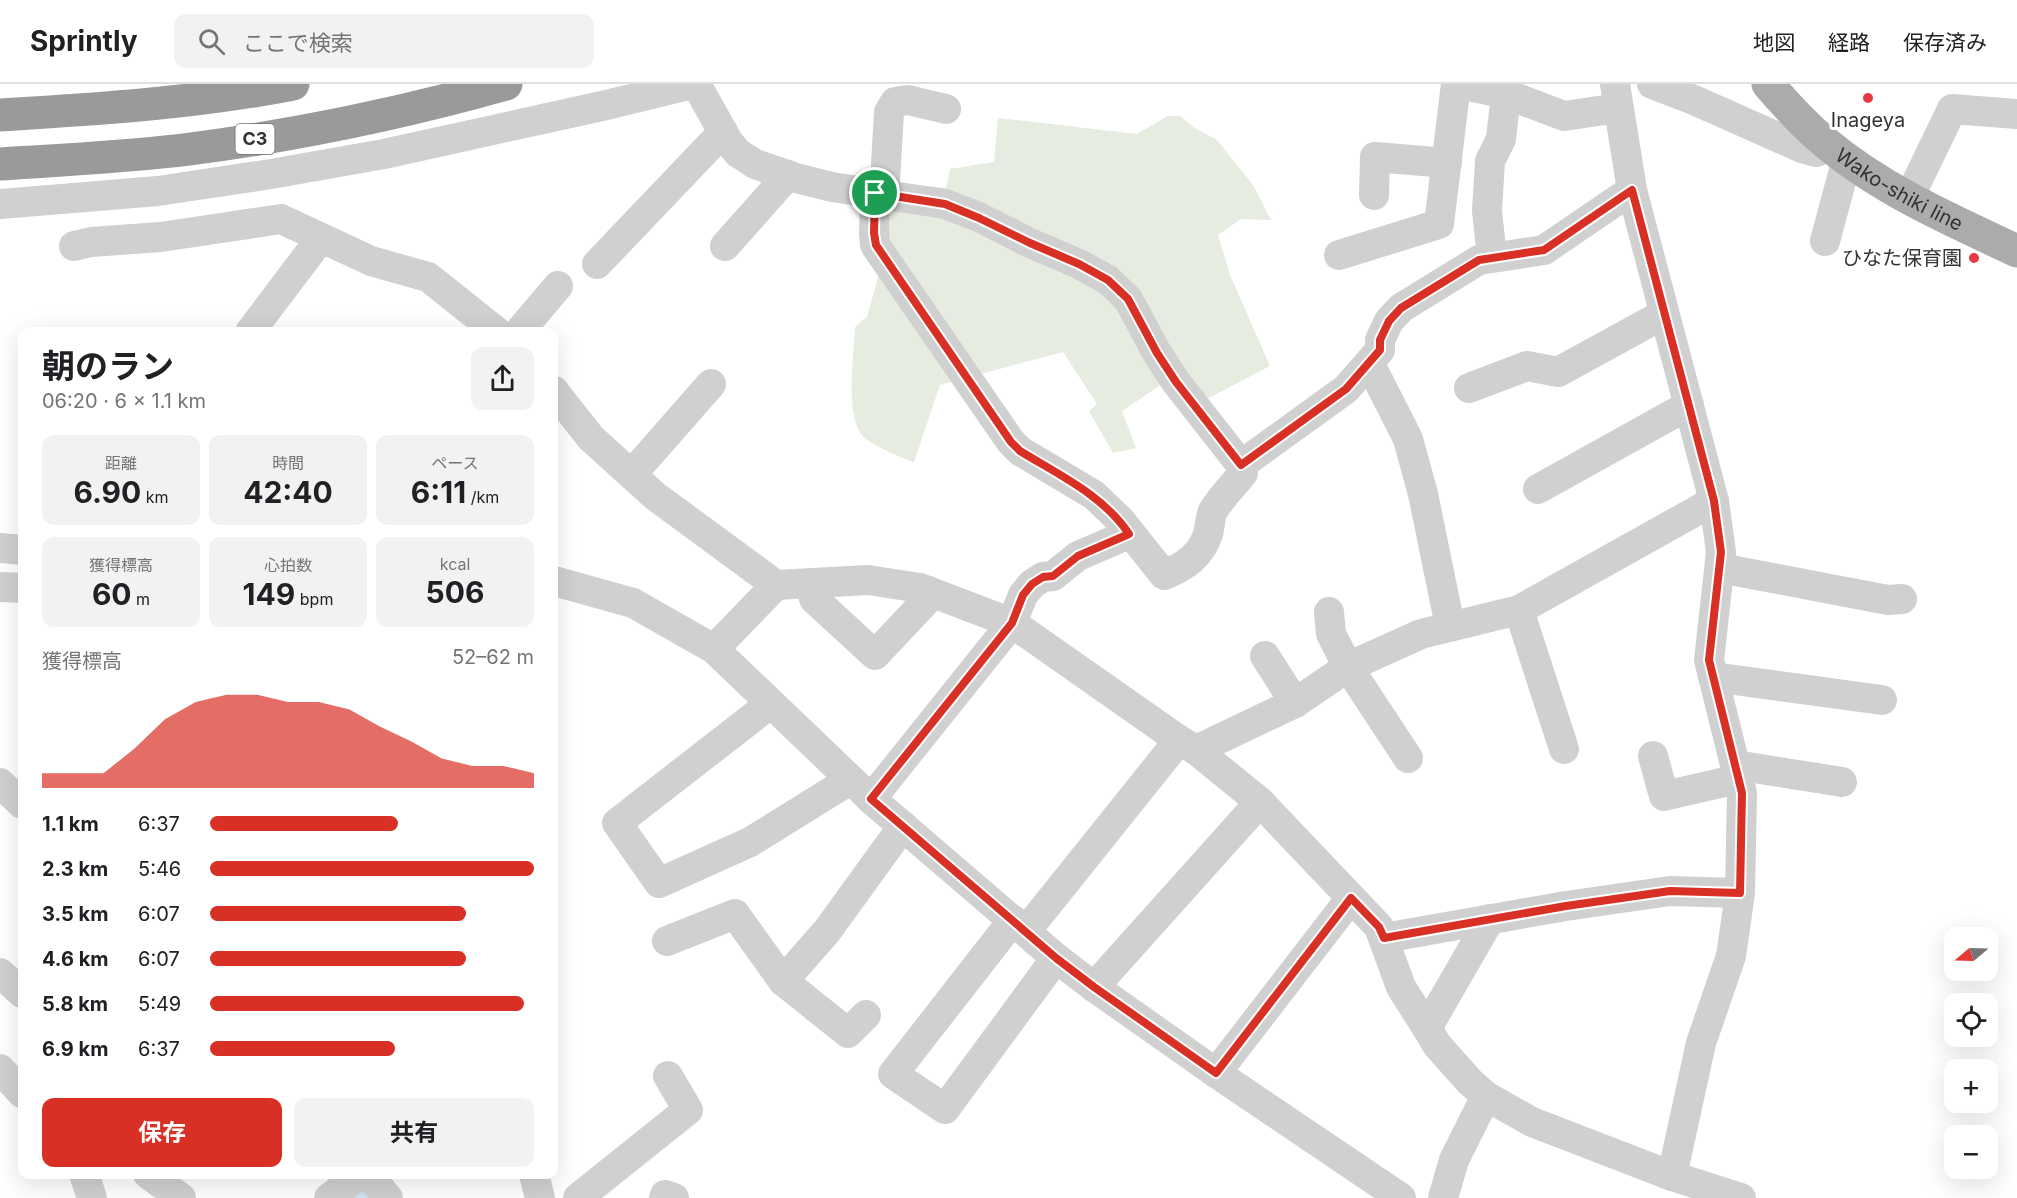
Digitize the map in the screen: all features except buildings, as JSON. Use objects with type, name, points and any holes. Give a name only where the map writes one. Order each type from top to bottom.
[{"type":"highway","points":[[0,115],[89,110],[183,100],[292,84]]},
{"type":"highway","name":"C3","points":[[0,164],[188,149],[286,135],[383,115],[506,84]]},
{"type":"main road","name":"Wako-shiki line","points":[[1768,84],[1804,124],[1836,151],[1909,198],[2017,251]]},
{"type":"street","points":[[0,204],[158,191],[271,174],[384,154],[694,84],[738,153],[755,164],[832,188],[875,193],[945,204],[1079,264],[1108,280],[1128,299],[1157,353],[1176,382],[1241,465],[1243,473],[1212,512],[1208,535],[1201,549],[1180,568],[1164,575],[1129,534],[1121,521],[1094,495],[1020,451],[1011,442],[876,245],[875,193],[885,181],[889,112],[895,102],[909,100],[946,109]]},
{"type":"street","points":[[1339,255],[1439,224],[1458,84],[1506,94],[1564,116],[1617,96],[1632,190],[1714,501],[1721,552],[1709,660],[1742,793],[1740,893],[1731,957],[1701,1043],[1682,1185]]},
{"type":"street","points":[[1652,84],[1802,148],[1816,152],[1836,151],[1825,241]]},
{"type":"street","points":[[1492,258],[1487,211],[1490,161],[1501,139],[1506,94]]},
{"type":"street","points":[[1909,198],[1952,109],[2017,114]]},
{"type":"street","points":[[597,264],[723,132]]},
{"type":"street","points":[[1374,195],[1375,158],[1447,164]]},
{"type":"street","points":[[725,246],[788,176]]},
{"type":"street","points":[[1241,465],[1346,389],[1380,350],[1380,340],[1389,321],[1401,308],[1479,260],[1544,250],[1632,190]]},
{"type":"street","points":[[74,246],[90,242],[161,237],[281,219],[371,261],[428,277],[491,327]]},
{"type":"street","points":[[254,327],[321,238]]},
{"type":"street","points":[[523,327],[558,286]]},
{"type":"street","points":[[1469,388],[1527,366],[1558,372],[1664,314]]},
{"type":"street","points":[[1370,364],[1408,439],[1423,494],[1450,626]]},
{"type":"street","points":[[632,474],[711,384]]},
{"type":"street","points":[[558,396],[591,438],[655,496],[776,585],[868,580],[921,588],[1012,623],[1187,745],[1260,802],[1379,927],[1401,987],[1426,1028],[1437,1045],[1470,1082],[1486,1096],[1532,1122],[1682,1185],[1741,1198]]},
{"type":"street","points":[[1538,489],[1689,405]]},
{"type":"street","points":[[1056,958],[945,1109],[893,1074],[1019,926],[1187,745],[1295,704],[1348,667],[1421,634],[1519,610],[1714,501]]},
{"type":"street","points":[[770,704],[617,823],[658,883],[860,789],[1012,623],[1023,595],[1032,584],[1043,577],[1053,576],[1078,556],[1129,534]]},
{"type":"street","points":[[0,549],[18,550]]},
{"type":"street","points":[[1720,568],[1888,600],[1902,599]]},
{"type":"street","points":[[558,582],[633,603],[714,649],[860,789],[1056,958],[1216,1073],[1401,1198]]},
{"type":"street","points":[[811,583],[814,599],[875,655],[924,603],[929,591]]},
{"type":"street","points":[[714,649],[776,585]]},
{"type":"street","points":[[0,587],[18,588]]},
{"type":"street","points":[[1519,610],[1564,749]]},
{"type":"street","points":[[1329,612],[1331,634],[1348,667],[1408,759]]},
{"type":"street","points":[[1265,656],[1295,704]]},
{"type":"street","points":[[1713,677],[1882,700]]},
{"type":"street","points":[[1653,756],[1664,796],[1737,772],[1842,782]]},
{"type":"street","points":[[0,783],[18,800]]},
{"type":"street","points":[[1094,987],[1260,802]]},
{"type":"street","points":[[783,981],[827,931],[903,826]]},
{"type":"street","points":[[1384,938],[1670,891],[1740,893]]},
{"type":"street","points":[[1216,1073],[1351,898]]},
{"type":"street","points":[[667,941],[735,914],[783,981],[848,1033],[866,1015]]},
{"type":"street","points":[[1426,1028],[1490,919]]},
{"type":"street","points":[[0,973],[18,989]]},
{"type":"street","points":[[578,1198],[688,1110],[668,1076]]},
{"type":"street","points":[[1443,1198],[1454,1160],[1486,1096]]},
{"type":"street","points":[[86,1179],[92,1198]]},
{"type":"street","points":[[155,1179],[181,1198]]},
{"type":"street","points":[[372,1179],[387,1198]]},
{"type":"street","points":[[535,1179],[540,1198]]},
{"type":"street","points":[[664,1198],[665,1194],[674,1198]]},
{"type":"shaded area","points":[[1168,116],[1180,116],[1195,128],[1217,140],[1253,185],[1271,220],[1241,219],[1218,235],[1230,275],[1270,366],[1184,411],[1165,382],[1122,411],[1136,448],[1113,453],[1089,411],[1097,404],[1063,352],[940,385],[914,462],[865,438],[856,423],[853,411],[852,367],[855,327],[867,317],[879,274],[884,208],[905,184],[946,188],[950,169],[994,162],[998,118],[1137,134]]},
{"type":"waterway","points":[[354,1179],[368,1198]]},
{"type":"place","name":"Inageya","points":[[1868,98]]},
{"type":"place","name":"ひなた保育園","points":[[1974,258]]},
{"type":"route","points":[[1632,190],[1714,501],[1721,552],[1709,660],[1742,793],[1740,893],[1670,891],[1566,906],[1384,938],[1379,927],[1351,898],[1216,1073],[1056,958],[871,799],[1012,623],[1023,595],[1032,584],[1043,577],[1053,576],[1078,556],[1129,534],[1121,521],[1094,495],[1020,451],[1011,442],[876,245],[875,193],[945,204],[1079,264],[1108,280],[1128,299],[1157,353],[1176,382],[1241,465],[1346,389],[1380,350],[1380,340],[1389,321],[1401,308],[1479,260],[1544,250],[1632,190]]}]
